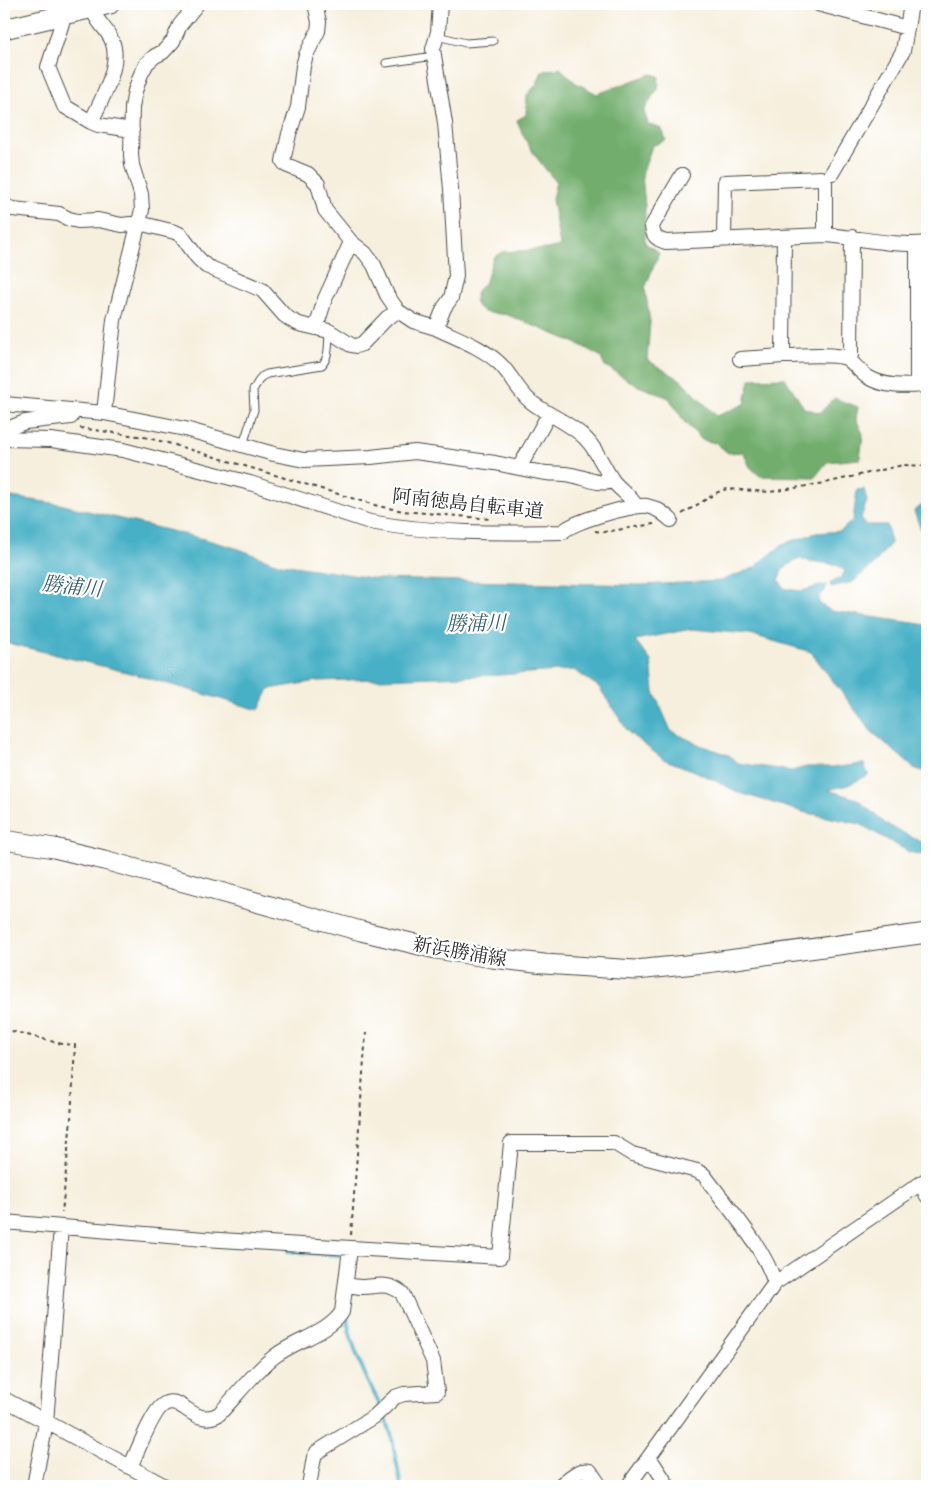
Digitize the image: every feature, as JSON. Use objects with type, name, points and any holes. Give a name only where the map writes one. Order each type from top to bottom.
[{"type":"main road","points":[[4,29],[99,5]]},
{"type":"main road","name":"新浜勝浦線","points":[[6,840],[54,848],[104,860],[343,926],[427,947],[536,963],[634,970],[706,963],[927,932]]},
{"type":"street","points":[[100,412],[114,320],[142,210],[141,194],[132,165],[132,107],[141,74],[147,64],[173,42],[180,24],[197,4]]},
{"type":"street","points":[[315,4],[320,22],[303,66],[298,107],[289,134],[283,162],[308,174],[318,184],[325,210],[351,242],[365,253],[374,265],[387,295],[398,310],[413,321],[436,328],[482,351],[497,361],[506,370],[525,397],[539,409],[586,438],[613,480],[632,499],[636,506]]},
{"type":"street","points":[[436,328],[444,308],[451,298],[456,269],[445,123],[434,56],[440,4]]},
{"type":"street","points":[[818,4],[907,28]]},
{"type":"street","points":[[832,173],[904,51],[911,4]]},
{"type":"street","points":[[91,122],[109,85],[115,51],[112,40],[96,19],[99,5]]},
{"type":"street","points":[[62,15],[62,23],[48,67],[64,106],[98,125],[132,130]]},
{"type":"street","points":[[682,175],[652,226],[653,235],[659,240],[666,242],[825,235],[852,237],[875,242],[922,243],[922,385],[892,385],[879,382],[856,368],[849,360],[839,356],[783,356],[740,359]]},
{"type":"street","points":[[724,239],[725,182],[821,178],[825,183],[825,235]]},
{"type":"street","points":[[4,206],[13,209],[59,214],[78,221],[98,220],[122,225],[139,223],[175,232],[181,235],[206,266],[262,290],[284,315],[291,320],[323,329],[351,345],[362,344],[387,318],[398,310]]},
{"type":"street","points":[[783,356],[784,237]]},
{"type":"street","points":[[849,360],[851,356],[852,237]]},
{"type":"street","points":[[323,329],[325,299],[351,242]]},
{"type":"street","points":[[4,404],[100,412],[186,429],[274,454],[304,460],[370,457],[415,452],[495,463],[545,473],[568,474],[590,481],[605,483],[613,480]]},
{"type":"street","points":[[4,430],[25,422],[100,412]]},
{"type":"street","points":[[519,468],[549,414]]},
{"type":"street","points":[[4,438],[51,440],[123,450],[250,483],[370,522],[390,526],[482,533],[563,532],[566,528],[591,519],[636,506],[646,506],[659,510],[671,520]]},
{"type":"street","points":[[4,1222],[350,1249],[500,1257],[511,1144],[614,1143],[632,1154],[697,1172],[704,1176],[748,1234],[770,1268],[775,1283]]},
{"type":"street","points":[[628,1486],[775,1283],[925,1186]]},
{"type":"street","points":[[34,1486],[46,1423],[61,1227]]},
{"type":"street","points":[[130,1467],[155,1414],[162,1405],[169,1402],[177,1404],[203,1419],[211,1419],[219,1414],[263,1366],[275,1356],[290,1345],[328,1327],[337,1320],[342,1312],[350,1249]]},
{"type":"street","points":[[309,1486],[314,1457],[317,1452],[375,1416],[396,1397],[404,1394],[437,1392],[433,1361],[402,1293],[393,1286],[385,1285],[364,1288],[346,1284]]},
{"type":"street","points":[[4,1399],[165,1486]]},
{"type":"street","points":[[649,1457],[668,1486]]},
{"type":"street","points":[[559,1486],[576,1473],[584,1470],[590,1471],[600,1486]]},
{"type":"lane","points":[[437,36],[466,43],[493,41]]},
{"type":"lane","points":[[386,63],[434,56]]},
{"type":"lane","points":[[243,445],[254,410],[254,390],[262,377],[267,374],[322,365],[326,361],[328,353],[323,329]]},
{"type":"path","name":"阿南徳島自転車道","points":[[80,428],[144,437],[175,445],[378,506],[402,511],[498,519]]},
{"type":"path","points":[[594,531],[604,532],[648,526],[671,520],[718,492],[727,489],[770,492],[825,484],[903,465],[927,466]]},
{"type":"path","points":[[4,1029],[62,1044],[75,1045],[71,1119],[61,1227]]},
{"type":"path","points":[[350,1249],[366,1033]]},
{"type":"green space","points":[[560,68],[576,83],[597,94],[651,74],[659,76],[658,89],[644,111],[648,124],[662,129],[666,140],[652,146],[642,175],[645,206],[645,243],[659,253],[645,288],[650,322],[647,360],[681,380],[717,416],[745,404],[750,379],[785,378],[804,408],[820,413],[834,398],[858,407],[856,419],[863,434],[860,459],[827,462],[815,477],[760,476],[750,467],[743,452],[728,453],[716,443],[702,440],[686,424],[669,398],[636,385],[604,365],[600,356],[578,344],[508,315],[484,312],[474,303],[477,291],[486,281],[493,258],[502,252],[547,249],[560,246],[552,199],[556,182],[529,145],[517,120],[526,115],[527,95],[537,84],[542,71]]},
{"type":"water","name":"勝浦川","points":[[864,489],[867,501],[861,518],[864,525],[887,525],[891,543],[873,565],[853,582],[831,587],[830,583],[841,578],[845,571],[837,565],[797,559],[782,570],[779,580],[784,588],[797,590],[806,590],[826,585],[825,591],[819,596],[819,603],[831,611],[927,625],[927,773],[914,768],[871,731],[811,652],[749,634],[691,629],[635,640],[651,661],[654,692],[671,731],[700,745],[729,755],[738,763],[792,771],[806,767],[838,767],[864,764],[868,775],[848,785],[828,790],[857,799],[886,824],[921,842],[927,843],[927,856],[909,852],[860,824],[803,812],[740,793],[697,772],[663,759],[629,733],[599,687],[574,670],[498,675],[317,681],[269,689],[259,710],[134,674],[4,642],[4,496],[59,504],[204,539],[239,549],[275,563],[378,579],[642,585],[720,581],[754,568],[783,544],[816,533],[841,531],[853,520],[857,490]]},
{"type":"water","points":[[927,499],[927,533],[922,533],[914,511],[925,503]]},
{"type":"waterway","points":[[288,1251],[346,1256]]},
{"type":"waterway","points":[[347,1313],[355,1348],[381,1407]]},
{"type":"waterway","points":[[384,1413],[391,1433],[401,1486]]}]
